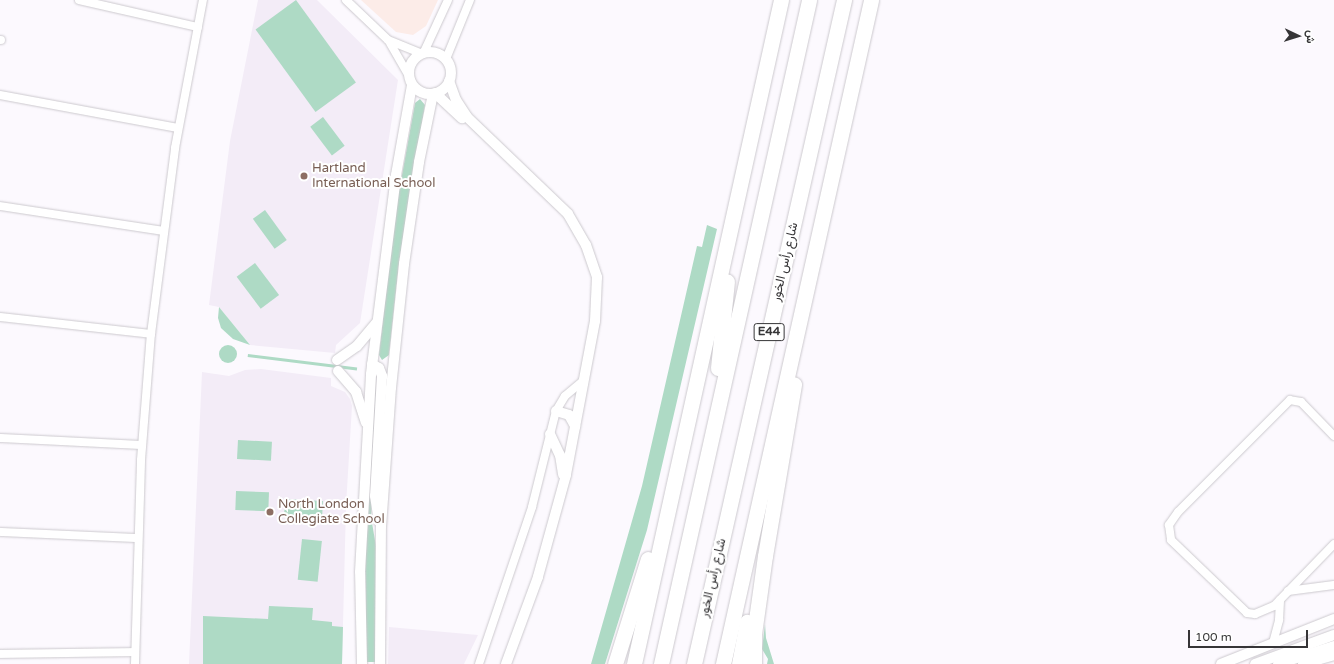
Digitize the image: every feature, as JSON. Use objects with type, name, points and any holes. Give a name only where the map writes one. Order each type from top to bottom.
[{"type":"highway","points":[[634,664],[781,0]]},
{"type":"highway","name":"E44","points":[[661,664],[809,0]]},
{"type":"highway","name":"شارع رأس الخور","points":[[694,664],[844,0]]},
{"type":"highway","points":[[723,664],[871,0]]},
{"type":"highway","points":[[710,440],[735,204]]},
{"type":"highway","points":[[754,664],[754,634],[764,556],[793,392],[791,356]]},
{"type":"highway","points":[[615,664],[654,540],[668,512]]},
{"type":"highway","points":[[739,664],[755,581],[764,556]]},
{"type":"street","points":[[79,0],[198,27]]},
{"type":"street","points":[[135,664],[137,538],[142,445],[151,334],[162,231],[178,128],[203,0]]},
{"type":"street","points":[[346,0],[388,40],[411,80],[423,93],[434,93],[442,90],[449,81]]},
{"type":"street","points":[[362,664],[360,572],[371,374],[396,175],[411,80],[411,63],[423,53],[448,0]]},
{"type":"street","points":[[446,59],[470,0]]},
{"type":"street","points":[[388,40],[423,53],[436,52],[446,59],[450,69],[449,81],[456,100],[468,117],[568,214],[592,258],[597,286],[595,321],[564,484],[538,577],[506,664]]},
{"type":"street","points":[[434,93],[558,212],[582,249],[597,286]]},
{"type":"street","points":[[380,664],[382,527],[374,502],[387,376],[393,366],[419,162],[434,93]]},
{"type":"street","points":[[0,95],[178,128]]},
{"type":"street","points":[[0,206],[162,231]]},
{"type":"street","points":[[0,317],[151,334]]},
{"type":"street","points":[[337,360],[363,341],[377,322]]},
{"type":"street","points":[[372,364],[393,366]]},
{"type":"street","points":[[372,364],[379,368],[387,376]]},
{"type":"street","points":[[338,371],[356,392],[368,427]]},
{"type":"street","points":[[371,374],[387,376]]},
{"type":"street","points":[[479,664],[532,507],[556,412],[565,396],[583,381]]},
{"type":"street","points":[[1334,436],[1301,402],[1290,400],[1178,512],[1169,525],[1171,540],[1247,613],[1255,614],[1274,606],[1334,544]]},
{"type":"street","points":[[556,412],[569,415],[575,426]]},
{"type":"street","points":[[550,434],[560,455],[564,484]]},
{"type":"street","points":[[0,438],[142,445]]},
{"type":"street","points":[[0,532],[137,538]]},
{"type":"street","points":[[1288,592],[1334,585]]},
{"type":"street","points":[[1273,643],[1279,620],[1280,600]]},
{"type":"street","points":[[1221,664],[1334,619]]},
{"type":"street","points":[[1256,664],[1334,635]]},
{"type":"street","points":[[1278,664],[1334,646]]},
{"type":"street","points":[[0,654],[135,652]]},
{"type":"street","points":[[1303,664],[1334,655]]},
{"type":"shaded area","name":"Hartland International School","points":[[258,0],[317,0],[398,80],[360,323],[336,345],[335,353],[250,345],[219,307],[209,305],[230,141]]},
{"type":"shaded area","points":[[361,0],[438,0],[426,26],[413,35],[396,32]]},
{"type":"shaded area","name":"North London Collegiate School","points":[[261,369],[331,378],[331,386],[345,392],[350,399],[352,406],[346,506],[342,664],[189,664],[202,372],[229,376],[245,370]]},
{"type":"shaded area","points":[[389,627],[478,635],[464,664],[388,664]]},
{"type":"green space","points":[[296,0],[356,83],[316,112],[256,29]]},
{"type":"green space","points":[[420,99],[425,105],[399,263],[389,355],[382,360],[379,355],[394,219],[415,103]]},
{"type":"green space","points":[[323,117],[345,146],[332,155],[310,127]]},
{"type":"green space","points":[[265,210],[287,240],[275,249],[253,219]]},
{"type":"green space","points":[[707,225],[717,229],[647,530],[605,664],[591,664],[642,486],[697,246],[702,247]]},
{"type":"green space","points":[[255,263],[279,295],[261,309],[237,277]]},
{"type":"green space","points":[[219,307],[250,345],[233,339],[221,328],[218,318]]},
{"type":"green space","points":[[228,345],[234,348],[237,354],[234,360],[228,363],[222,360],[219,354],[222,348]]},
{"type":"green space","points":[[248,354],[357,367],[357,370],[248,357]]},
{"type":"green space","points":[[375,390],[379,390],[371,517],[377,552],[375,662],[366,662],[365,525]]},
{"type":"green space","points":[[238,440],[272,442],[271,461],[237,459]]},
{"type":"green space","points":[[236,491],[269,492],[268,511],[235,510]]},
{"type":"green space","points":[[285,499],[323,501],[322,519],[284,517]]},
{"type":"green space","points":[[302,539],[322,541],[318,582],[298,580]]},
{"type":"green space","points":[[269,606],[313,608],[312,620],[332,622],[332,626],[343,627],[342,664],[203,664],[203,616],[268,619]]},
{"type":"green space","points":[[765,624],[766,638],[774,664],[767,664],[768,659],[762,649]]},
{"type":"place","name":"Hartland International School","points":[[304,176]]},
{"type":"place","name":"North London Collegiate School","points":[[270,512]]}]
